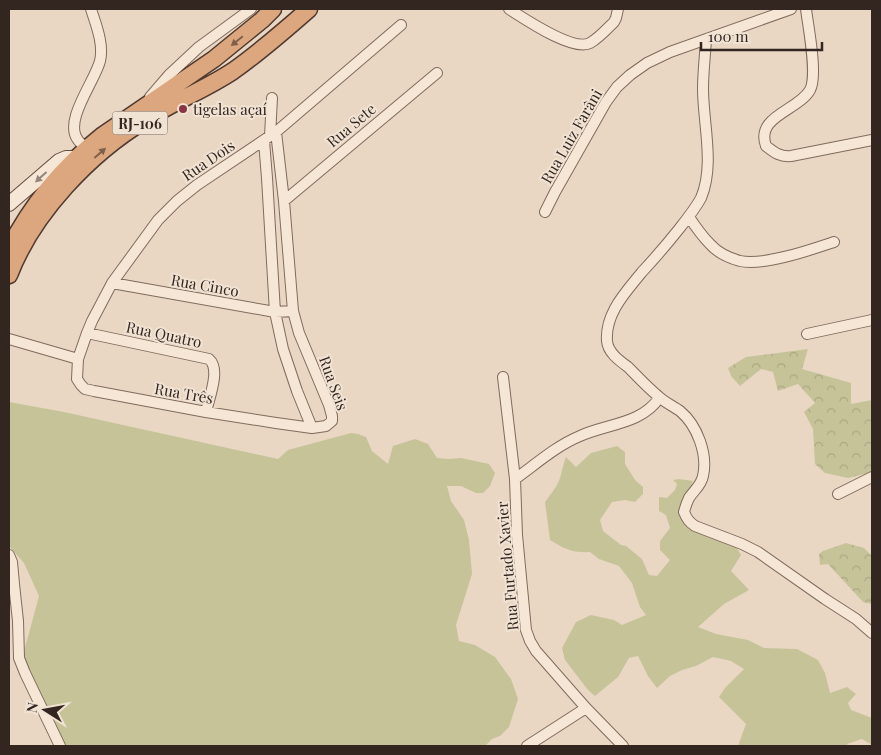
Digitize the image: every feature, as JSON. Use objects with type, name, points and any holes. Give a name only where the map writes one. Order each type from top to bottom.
[{"type":"highway","points":[[262,13],[281,9]]},
{"type":"highway","points":[[241,64],[256,46],[299,9]]},
{"type":"highway","name":"RJ-106","points":[[9,275],[37,225],[54,201],[81,170],[115,140],[130,130],[164,109],[212,84],[241,64],[273,41],[309,9]]},
{"type":"highway","name":"RJ-106","points":[[9,250],[29,216],[50,187],[82,153],[103,135],[214,59],[262,13]]},
{"type":"main road","points":[[9,204],[59,161],[82,153]]},
{"type":"street","points":[[82,153],[77,140],[74,121],[100,61],[101,51],[99,36],[91,9]]},
{"type":"street","points":[[509,9],[549,33],[581,45],[590,43],[614,22],[618,9]]},
{"type":"street","name":"Rua Luiz Farâni","points":[[546,212],[606,102],[617,87],[630,75],[647,63],[670,52],[791,9]]},
{"type":"street","points":[[806,9],[812,58],[812,88],[801,101],[769,122],[764,135],[766,146],[777,154],[791,156],[872,140]]},
{"type":"street","name":"Rua Dois","points":[[78,359],[92,320],[112,283],[158,220],[197,185],[270,136],[401,25]]},
{"type":"street","points":[[706,40],[703,90],[707,169],[701,198],[689,217],[621,298],[612,315],[607,332],[607,344],[611,352],[659,398],[680,411],[690,421],[701,445],[704,466],[701,483],[689,499],[684,512],[690,523],[758,552],[856,619],[872,633]]},
{"type":"street","name":"Rua Sete","points":[[284,201],[437,72]]},
{"type":"street","name":"Rua Seis","points":[[270,136],[284,201],[293,311],[299,333],[329,405],[332,421],[326,426],[312,428],[283,349],[275,312],[268,178],[270,136],[272,98]]},
{"type":"street","points":[[689,217],[717,251],[730,258],[742,261],[774,259],[834,242]]},
{"type":"street","name":"Rua Cinco","points":[[112,283],[275,312],[293,311]]},
{"type":"street","points":[[807,334],[872,320]]},
{"type":"street","name":"Rua Quatro","points":[[87,333],[209,359],[212,361],[215,374],[206,412]]},
{"type":"street","points":[[9,339],[78,359]]},
{"type":"street","name":"Rua Três","points":[[78,359],[77,379],[85,389],[206,412],[312,428]]},
{"type":"street","name":"Rua Furtado Xavier","points":[[503,377],[515,479],[517,535],[526,630],[536,650],[586,708],[623,746]]},
{"type":"street","points":[[515,479],[545,457],[580,436],[644,413],[654,406],[659,398]]},
{"type":"street","points":[[838,494],[872,477]]},
{"type":"street","points":[[9,555],[12,562],[18,621],[19,658],[60,746]]},
{"type":"street","points":[[527,746],[586,708]]},
{"type":"green space","points":[[808,349],[802,369],[851,383],[851,404],[872,400],[872,472],[848,478],[825,473],[815,464],[813,429],[804,412],[815,403],[798,384],[778,391],[773,372],[761,369],[740,386],[731,376],[728,368],[746,357]]},
{"type":"green space","points":[[9,402],[64,412],[278,459],[288,450],[351,433],[366,437],[372,451],[388,464],[393,446],[415,439],[428,444],[437,458],[461,458],[489,464],[495,473],[490,486],[483,493],[476,493],[461,486],[447,486],[451,501],[464,520],[469,540],[472,574],[456,625],[459,641],[475,645],[495,657],[511,679],[518,699],[509,727],[485,746],[64,746],[26,668],[23,655],[39,596],[24,563],[9,546]]},
{"type":"green space","points":[[617,446],[625,452],[625,464],[635,480],[643,487],[643,494],[635,502],[625,500],[612,502],[600,520],[603,531],[642,559],[649,575],[657,576],[670,560],[660,550],[660,541],[670,528],[666,515],[659,511],[659,497],[667,498],[675,490],[677,484],[673,480],[693,481],[686,497],[690,521],[725,536],[737,548],[741,555],[731,571],[749,590],[724,604],[698,627],[716,634],[748,640],[764,648],[797,649],[818,660],[825,673],[830,693],[847,687],[856,694],[848,703],[851,710],[872,718],[872,745],[862,739],[847,744],[848,746],[738,746],[746,724],[719,697],[725,688],[744,669],[731,661],[713,657],[670,676],[657,688],[648,676],[638,656],[629,658],[618,677],[595,696],[588,690],[565,660],[562,648],[576,622],[591,615],[614,620],[622,625],[646,615],[640,607],[632,583],[619,566],[599,559],[590,552],[569,550],[550,540],[545,502],[559,481],[566,457],[576,467],[591,453]]},
{"type":"green space","points":[[846,543],[864,548],[872,556],[872,604],[863,602],[828,564],[820,565],[819,554]]},
{"type":"place","name":"tigelas açaí","points":[[183,109]]}]
